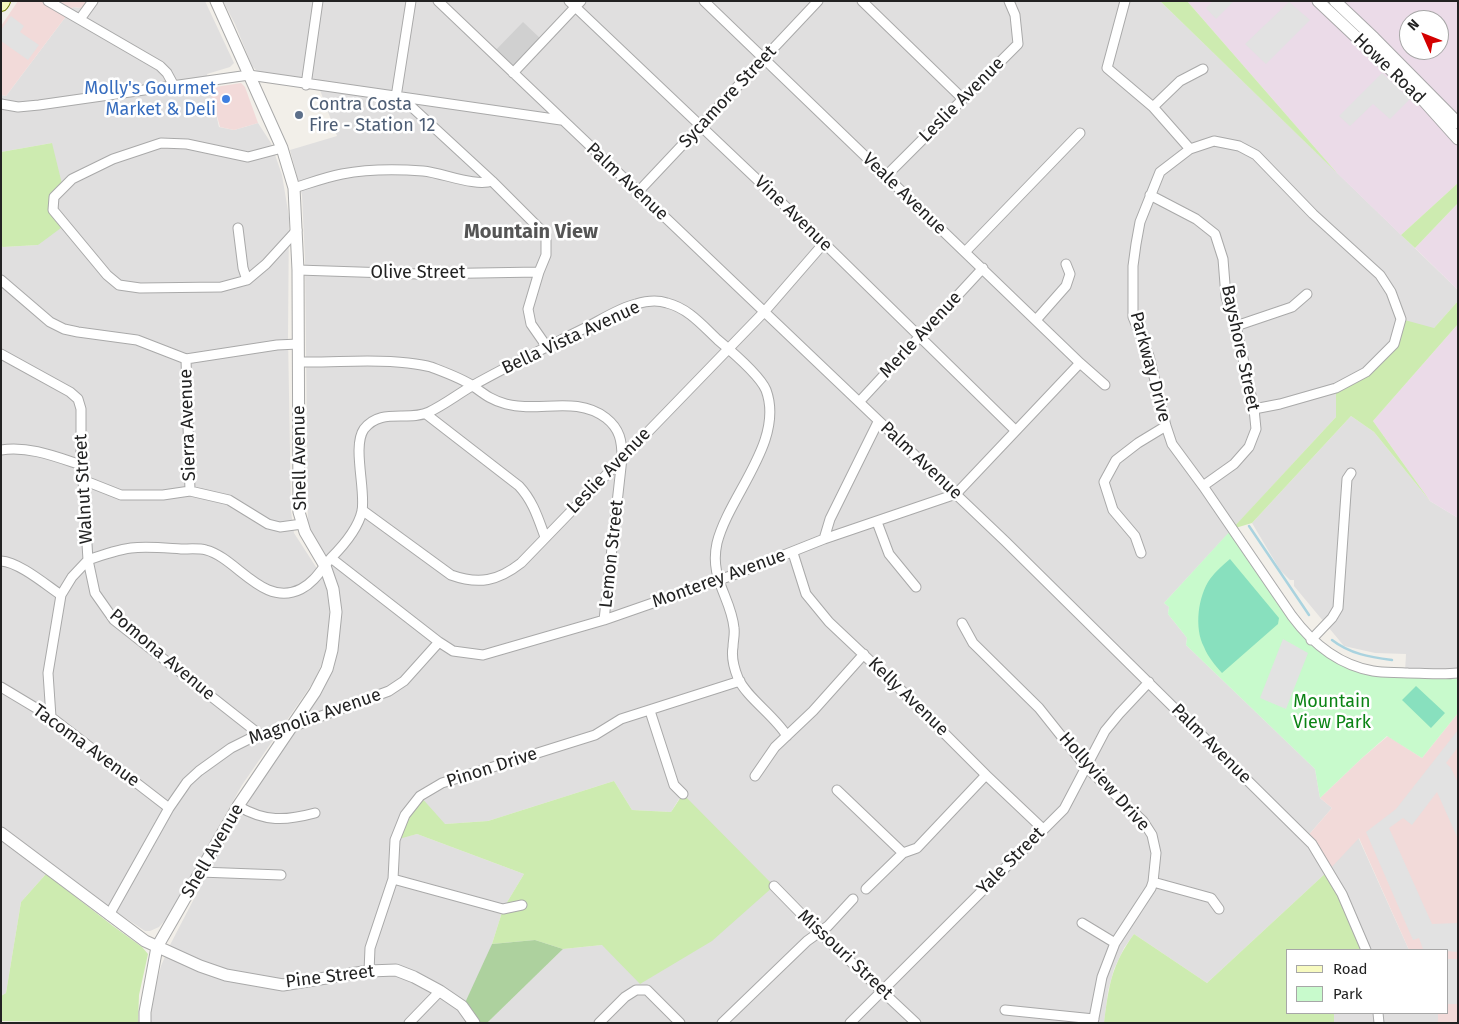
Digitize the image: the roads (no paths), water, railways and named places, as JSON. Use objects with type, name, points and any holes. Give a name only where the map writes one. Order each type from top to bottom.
[{"type":"street","points":[[48,1],[160,66],[167,73],[174,86]]},
{"type":"street","points":[[80,19],[93,1]]},
{"type":"street","points":[[306,84],[318,1]]},
{"type":"street","points":[[399,97],[411,1]]},
{"type":"street","name":"Palm Avenue","points":[[438,1],[561,120],[860,401],[878,422],[956,494],[1312,844],[1342,894],[1366,949]]},
{"type":"street","name":"Veale Avenue","points":[[704,1],[1105,385]]},
{"type":"street","name":"Sycamore Street","points":[[638,192],[818,1]]},
{"type":"street","points":[[862,1],[963,99]]},
{"type":"street","name":"Leslie Avenue","points":[[886,176],[1018,44],[1015,15],[1010,1]]},
{"type":"street","points":[[1125,1],[1107,68],[1153,107],[1190,149]]},
{"type":"street","name":"Howe Road","points":[[1318,1],[1424,101],[1458,139]]},
{"type":"street","name":"Howe Road","points":[[1335,1],[1458,123]]},
{"type":"street","name":"Shell Avenue","points":[[145,1023],[157,947],[238,806],[314,692],[327,669],[332,650],[336,612],[328,562],[305,532],[299,512],[298,270],[294,188],[282,148],[218,3]]},
{"type":"street","points":[[512,73],[575,3]]},
{"type":"street","name":"Vine Avenue","points":[[575,3],[1015,430]]},
{"type":"street","points":[[1153,107],[1180,81],[1203,69]]},
{"type":"street","points":[[1,104],[18,107],[39,105],[249,75],[561,120]]},
{"type":"street","points":[[399,97],[492,181],[546,235],[546,255],[528,309],[531,324],[547,347]]},
{"type":"street","points":[[965,252],[1080,133]]},
{"type":"street","name":"Parkway Drive","points":[[1254,409],[1280,404],[1336,388],[1366,372],[1394,344],[1401,319],[1391,292],[1380,275],[1313,214],[1256,155],[1239,146],[1214,141],[1190,149],[1160,172],[1140,222],[1136,244],[1133,266],[1133,317],[1148,356],[1172,444],[1292,616],[1311,640],[1343,660],[1372,671],[1458,673]]},
{"type":"street","points":[[282,148],[248,157],[187,144],[161,143],[113,159],[72,179],[54,197],[52,210],[107,275],[119,284],[140,288],[221,287],[247,280],[266,264],[297,230]]},
{"type":"street","points":[[294,188],[342,174],[368,171],[425,171],[442,173],[475,182],[486,183],[492,181]]},
{"type":"street","name":"Bayshore Street","points":[[1150,194],[1196,219],[1215,234],[1223,259],[1226,297],[1236,326],[1254,409],[1256,429],[1249,447],[1234,464],[1203,486]]},
{"type":"street","points":[[238,228],[243,268],[247,280]]},
{"type":"street","name":"Leslie Avenue","points":[[362,510],[451,575],[465,580],[491,579],[509,572],[521,563],[727,348],[765,311],[824,243]]},
{"type":"street","points":[[1036,320],[1066,286],[1070,274],[1066,264]]},
{"type":"street","name":"Merle Avenue","points":[[860,401],[983,268]]},
{"type":"street","name":"Olive Street","points":[[298,270],[419,274],[539,272]]},
{"type":"street","points":[[1,280],[50,322],[64,329],[137,340],[186,359],[277,345],[298,344]]},
{"type":"street","points":[[1236,326],[1292,307],[1307,294]]},
{"type":"street","name":"Bella Vista Avenue","points":[[88,560],[118,550],[133,548],[205,549],[222,557],[254,583],[265,589],[276,592],[289,592],[302,589],[321,573],[350,537],[362,510],[361,435],[374,421],[386,416],[426,414],[472,386],[634,304],[650,301],[665,302],[685,310],[727,348],[765,388],[770,407],[770,418],[757,460],[728,516],[717,544],[715,565],[734,624],[735,633],[732,657],[740,681]]},
{"type":"street","name":"Walnut Street","points":[[1,354],[70,392],[78,400],[80,409],[81,465],[88,560],[72,577],[61,595],[48,673],[50,717]]},
{"type":"street","name":"Sierra Avenue","points":[[186,359],[190,491]]},
{"type":"street","name":"Lemon Street","points":[[298,362],[401,362],[429,366],[472,386],[483,395],[505,404],[518,406],[577,406],[601,415],[612,423],[619,433],[622,443],[622,458],[604,620]]},
{"type":"street","name":"Monterey Avenue","points":[[328,562],[453,651],[483,655],[604,620],[956,494],[1080,362]]},
{"type":"street","points":[[426,414],[527,495],[534,507],[545,537]]},
{"type":"street","points":[[824,540],[830,519],[878,422]]},
{"type":"street","points":[[1141,553],[1135,536],[1113,510],[1104,482],[1116,460],[1138,443],[1166,426]]},
{"type":"street","points":[[1,450],[11,448],[33,450],[81,465]]},
{"type":"street","points":[[1311,640],[1332,618],[1338,608],[1347,479],[1351,473]]},
{"type":"street","points":[[83,480],[121,495],[163,495],[190,491],[228,500],[274,526],[302,524]]},
{"type":"street","points":[[877,522],[889,554],[916,587]]},
{"type":"street","name":"Kelly Avenue","points":[[792,552],[806,594],[829,622],[1044,829]]},
{"type":"street","name":"Pomona Avenue","points":[[88,560],[95,593],[114,620],[259,734]]},
{"type":"street","points":[[1,561],[6,561],[22,570],[61,595]]},
{"type":"street","name":"Hollyview Drive","points":[[962,623],[973,643],[1039,708],[1086,767],[1143,820],[1152,835],[1156,853],[1153,882],[1115,943],[1102,977],[1093,1021]]},
{"type":"street","name":"Magnolia Avenue","points":[[109,915],[169,808],[186,782],[199,771],[231,748],[259,734],[290,727],[389,690],[404,681],[439,642]]},
{"type":"street","points":[[755,776],[775,747],[813,711],[864,654]]},
{"type":"street","points":[[740,681],[787,736]]},
{"type":"street","name":"Pinon Drive","points":[[369,971],[370,948],[393,879],[395,840],[405,815],[420,796],[442,783],[595,736],[621,719],[740,681]]},
{"type":"street","name":"Yale Street","points":[[850,1023],[1064,809],[1105,731],[1149,682]]},
{"type":"street","name":"Tacoma Avenue","points":[[1,687],[50,717],[169,808]]},
{"type":"street","points":[[650,711],[674,785],[683,794]]},
{"type":"street","points":[[866,889],[903,853],[916,848],[986,775]]},
{"type":"street","points":[[837,790],[903,853]]},
{"type":"street","points":[[238,806],[250,814],[261,817],[292,819],[315,813]]},
{"type":"street","name":"Pine Street","points":[[2,835],[145,941],[200,966],[226,975],[283,985],[369,971],[396,970],[440,991],[462,1006],[474,1023]]},
{"type":"street","points":[[200,872],[281,875]]},
{"type":"street","points":[[393,879],[503,910],[522,905]]},
{"type":"street","points":[[1153,882],[1211,898],[1219,908]]},
{"type":"street","name":"Missouri Street","points":[[774,886],[819,932],[882,989],[916,1023]]},
{"type":"street","points":[[722,1023],[807,941],[828,926],[853,899]]},
{"type":"street","points":[[1082,923],[1115,943]]},
{"type":"street","points":[[599,1023],[636,990],[647,990],[680,1023]]},
{"type":"street","points":[[410,1023],[440,991]]},
{"type":"street","points":[[1005,1010],[1093,1021]]},
{"type":"waterway","points":[[1249,526],[1309,615]]},
{"type":"waterway","points":[[1332,640],[1353,652],[1392,660]]},
{"type":"place","name":"Molly's Gourmet Market & Deli","points":[[226,99]]},
{"type":"place","name":"Contra Costa Fire - Station 12","points":[[299,115]]},
{"type":"district","name":"Mountain View","points":[[531,232]]},
{"type":"park label","name":"Mountain View Park","points":[[1332,712]]}]
